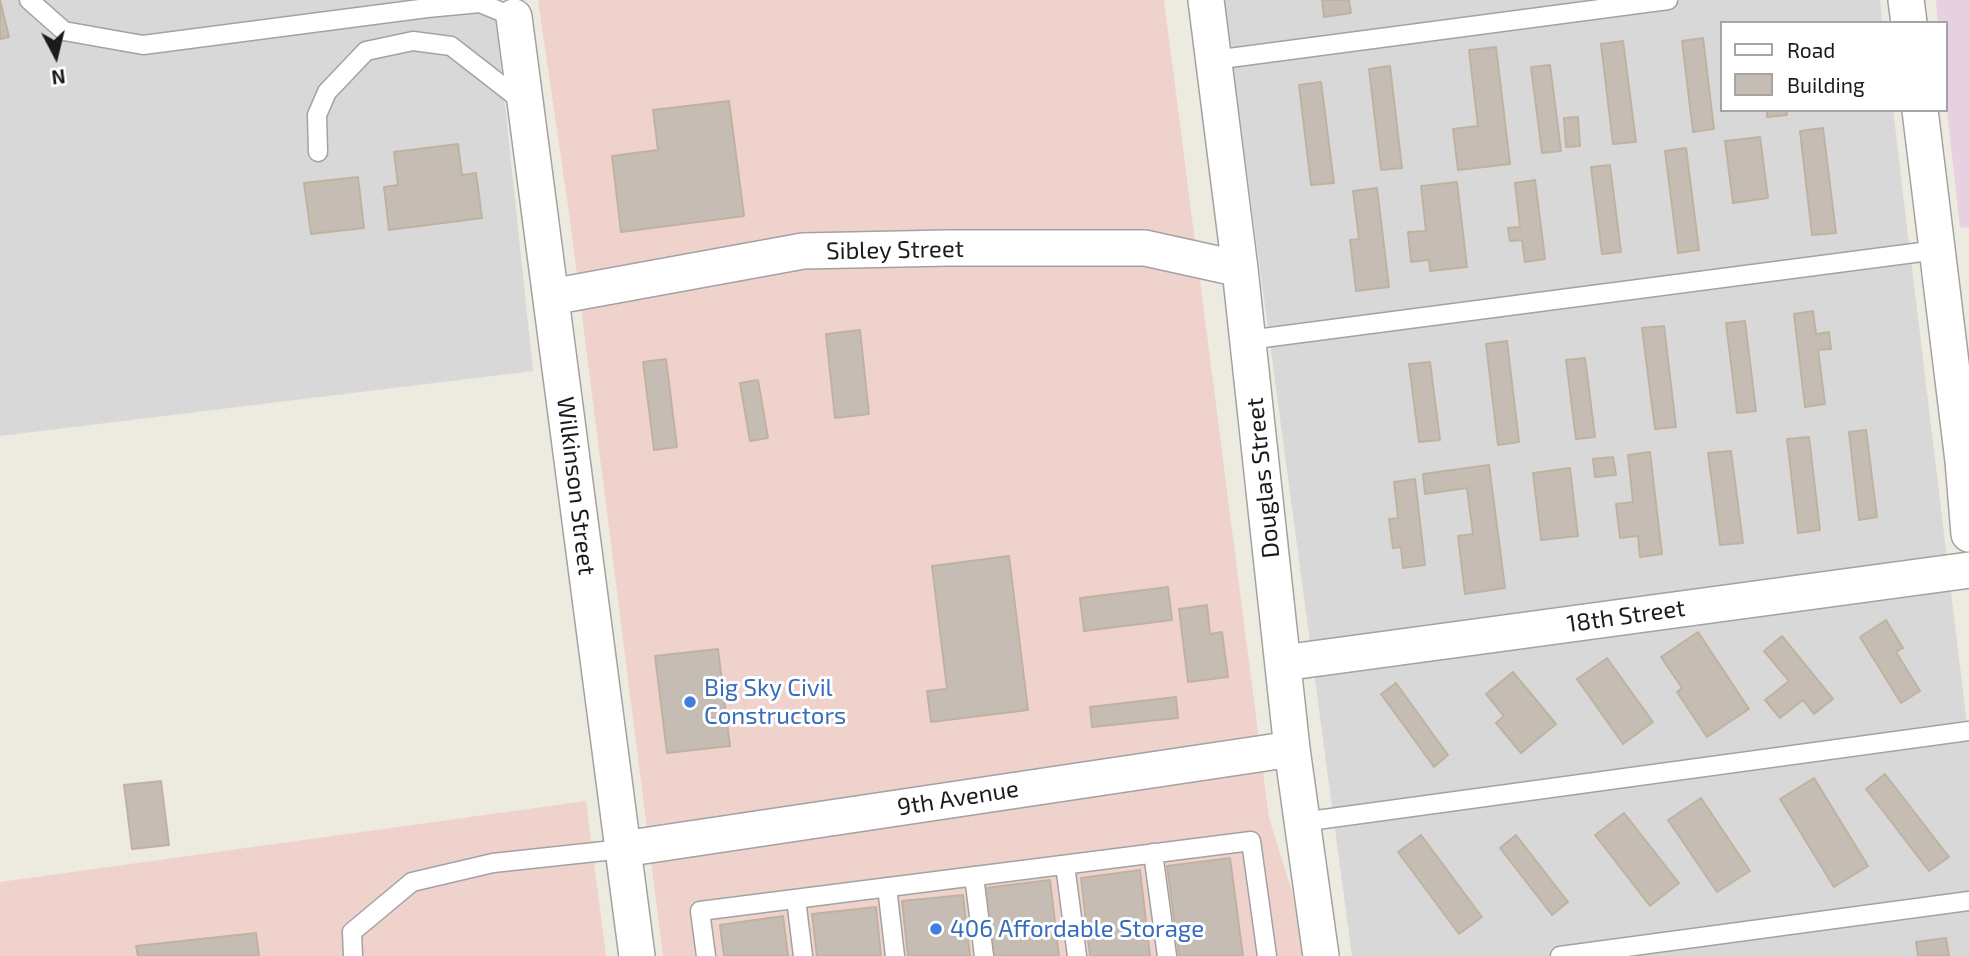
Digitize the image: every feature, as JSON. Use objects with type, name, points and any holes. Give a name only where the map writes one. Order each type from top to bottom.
[{"type":"street","name":"Douglas Street","points":[[1206,0],[1240,269],[1292,749],[1321,956]]},
{"type":"street","points":[[1906,0],[1909,21]]},
{"type":"street","name":"Wilkinson Street","points":[[512,8],[637,956]]},
{"type":"street","points":[[1920,112],[1966,459],[1969,534]]},
{"type":"street","name":"Sibley Street","points":[[551,297],[803,251],[1144,248],[1240,269]]},
{"type":"street","name":"18th Street","points":[[1283,663],[1969,570]]},
{"type":"street","name":"9th Avenue","points":[[623,849],[1292,749]]},
{"type":"lane","points":[[29,0],[64,31],[143,45],[401,11],[480,4],[512,8]]},
{"type":"lane","points":[[1214,60],[1668,0]]},
{"type":"lane","points":[[318,152],[317,115],[327,92],[366,51],[413,41],[451,46],[525,104]]},
{"type":"lane","points":[[1248,340],[1937,250]]},
{"type":"lane","points":[[1302,822],[1969,731]]},
{"type":"lane","points":[[706,956],[700,911],[1251,841],[1266,956]]},
{"type":"lane","points":[[353,956],[352,932],[412,882],[493,863],[623,849]]},
{"type":"lane","points":[[1153,853],[1167,956]]},
{"type":"lane","points":[[1065,864],[1077,956]]},
{"type":"lane","points":[[974,876],[984,956]]},
{"type":"lane","points":[[887,887],[895,956]]},
{"type":"lane","points":[[796,899],[803,956]]},
{"type":"lane","points":[[1560,956],[1969,901]]},
{"type":"shaded area","points":[[0,0],[494,0],[533,371],[0,436]]},
{"type":"shaded area","points":[[538,0],[1164,0],[1269,818],[1292,891],[1306,956],[663,956],[570,220]]},
{"type":"shaded area","points":[[1224,0],[1880,0],[1882,21],[1720,21],[1720,112],[1893,112],[1969,741],[1969,956],[1352,956]]},
{"type":"shaded area","points":[[1936,0],[1969,0],[1969,227],[1960,228],[1947,112],[1948,21],[1938,21]]},
{"type":"shaded area","points":[[586,801],[606,956],[0,956],[0,882]]},
{"type":"building","points":[[0,0],[9,37],[0,39]]},
{"type":"building","points":[[1322,0],[1349,0],[1351,13],[1324,17]]},
{"type":"building","points":[[1703,38],[1714,129],[1693,132],[1682,41]]},
{"type":"building","points":[[1623,41],[1636,142],[1613,144],[1601,44]]},
{"type":"building","points":[[1496,47],[1510,164],[1458,170],[1453,129],[1478,126],[1469,50]]},
{"type":"building","points":[[1550,65],[1561,151],[1542,153],[1531,67]]},
{"type":"building","points":[[1390,66],[1402,168],[1381,170],[1369,69]]},
{"type":"building","points":[[1321,82],[1334,183],[1311,185],[1299,85]]},
{"type":"building","points":[[729,101],[744,216],[621,232],[612,156],[658,150],[653,110]]},
{"type":"building","points":[[1767,112],[1787,112],[1787,115],[1767,117]]},
{"type":"building","points":[[1578,117],[1580,146],[1566,147],[1564,118]]},
{"type":"building","points":[[1823,128],[1836,233],[1812,235],[1800,131]]},
{"type":"building","points":[[1760,137],[1768,198],[1733,203],[1725,141]]},
{"type":"building","points":[[458,144],[462,175],[476,173],[482,218],[389,230],[384,187],[398,185],[394,152]]},
{"type":"building","points":[[1686,148],[1699,250],[1678,253],[1665,151]]},
{"type":"building","points":[[1610,165],[1621,252],[1602,254],[1591,167]]},
{"type":"building","points":[[358,177],[364,228],[311,234],[304,183]]},
{"type":"building","points":[[1535,180],[1545,259],[1525,262],[1522,240],[1510,241],[1508,228],[1520,227],[1515,183]]},
{"type":"building","points":[[1457,182],[1467,267],[1430,271],[1429,260],[1411,262],[1408,232],[1426,231],[1421,186]]},
{"type":"building","points":[[1377,188],[1389,287],[1356,291],[1350,240],[1359,239],[1353,191]]},
{"type":"building","points":[[1813,311],[1816,334],[1829,332],[1831,349],[1818,350],[1825,404],[1805,407],[1794,314]]},
{"type":"building","points":[[1745,321],[1756,411],[1737,413],[1726,323]]},
{"type":"building","points":[[1664,326],[1676,427],[1655,429],[1642,328]]},
{"type":"building","points":[[860,330],[869,414],[835,418],[826,334]]},
{"type":"building","points":[[1507,341],[1519,442],[1498,445],[1486,344]]},
{"type":"building","points":[[1585,358],[1595,437],[1576,439],[1566,360]]},
{"type":"building","points":[[666,359],[677,447],[654,450],[643,362]]},
{"type":"building","points":[[1430,362],[1440,440],[1419,442],[1409,364]]},
{"type":"building","points":[[758,380],[768,438],[750,441],[740,383]]},
{"type":"building","points":[[1866,430],[1877,517],[1859,520],[1849,432]]},
{"type":"building","points":[[1809,437],[1820,530],[1798,533],[1787,439]]},
{"type":"building","points":[[1731,451],[1743,543],[1720,545],[1708,453]]},
{"type":"building","points":[[1650,452],[1662,554],[1640,557],[1638,536],[1620,538],[1616,504],[1633,502],[1628,455]]},
{"type":"building","points":[[1613,457],[1616,475],[1595,477],[1593,459]]},
{"type":"building","points":[[1489,465],[1505,588],[1465,594],[1458,536],[1473,534],[1467,488],[1425,494],[1423,474]]},
{"type":"building","points":[[1570,468],[1578,536],[1541,540],[1533,473]]},
{"type":"building","points":[[1415,479],[1425,565],[1403,568],[1401,547],[1393,548],[1389,519],[1398,518],[1394,482]]},
{"type":"building","points":[[1009,556],[1028,710],[931,722],[927,691],[947,689],[932,566]]},
{"type":"building","points":[[1168,587],[1172,620],[1084,631],[1080,598]]},
{"type":"building","points":[[1207,605],[1210,634],[1222,632],[1228,677],[1188,682],[1179,609]]},
{"type":"building","points":[[1886,620],[1903,648],[1896,652],[1920,691],[1901,703],[1860,637]]},
{"type":"building","points":[[1698,632],[1749,709],[1707,737],[1677,692],[1682,688],[1661,657]]},
{"type":"building","points":[[1782,636],[1833,699],[1814,714],[1803,700],[1780,718],[1765,700],[1789,681],[1764,651]]},
{"type":"building","points":[[718,649],[730,746],[667,753],[655,656]]},
{"type":"building","points":[[1607,658],[1653,722],[1623,744],[1577,679]]},
{"type":"building","points":[[1513,672],[1556,724],[1521,753],[1496,723],[1504,716],[1486,694]]},
{"type":"building","points":[[1396,683],[1448,755],[1434,767],[1381,694]]},
{"type":"building","points":[[1176,697],[1178,718],[1092,727],[1090,707]]},
{"type":"building","points":[[1885,774],[1949,857],[1929,871],[1866,789]]},
{"type":"building","points":[[1814,778],[1868,866],[1834,887],[1780,799]]},
{"type":"building","points":[[161,781],[169,845],[132,849],[124,785]]},
{"type":"building","points":[[1701,798],[1750,871],[1717,892],[1668,820]]},
{"type":"building","points":[[1624,813],[1679,883],[1650,906],[1595,835]]},
{"type":"building","points":[[1421,835],[1482,917],[1459,934],[1398,852]]},
{"type":"building","points":[[1516,835],[1568,902],[1552,915],[1500,848]]},
{"type":"building","points":[[1230,858],[1243,956],[1179,956],[1167,866]]},
{"type":"building","points":[[1140,870],[1150,956],[1090,956],[1081,878]]},
{"type":"building","points":[[1050,880],[1059,956],[993,956],[985,888]]},
{"type":"building","name":"406 Affordable Storage","points":[[963,895],[970,956],[908,956],[902,901]]},
{"type":"building","points":[[876,907],[881,956],[817,956],[812,914]]},
{"type":"building","points":[[783,916],[788,956],[724,956],[720,925]]},
{"type":"building","points":[[256,933],[259,956],[138,956],[136,946]]},
{"type":"building","points":[[1946,938],[1949,956],[1918,956],[1916,942]]},
{"type":"place","name":"Big Sky Civil Constructors","points":[[690,702]]},
{"type":"place","name":"406 Affordable Storage","points":[[936,929]]}]
